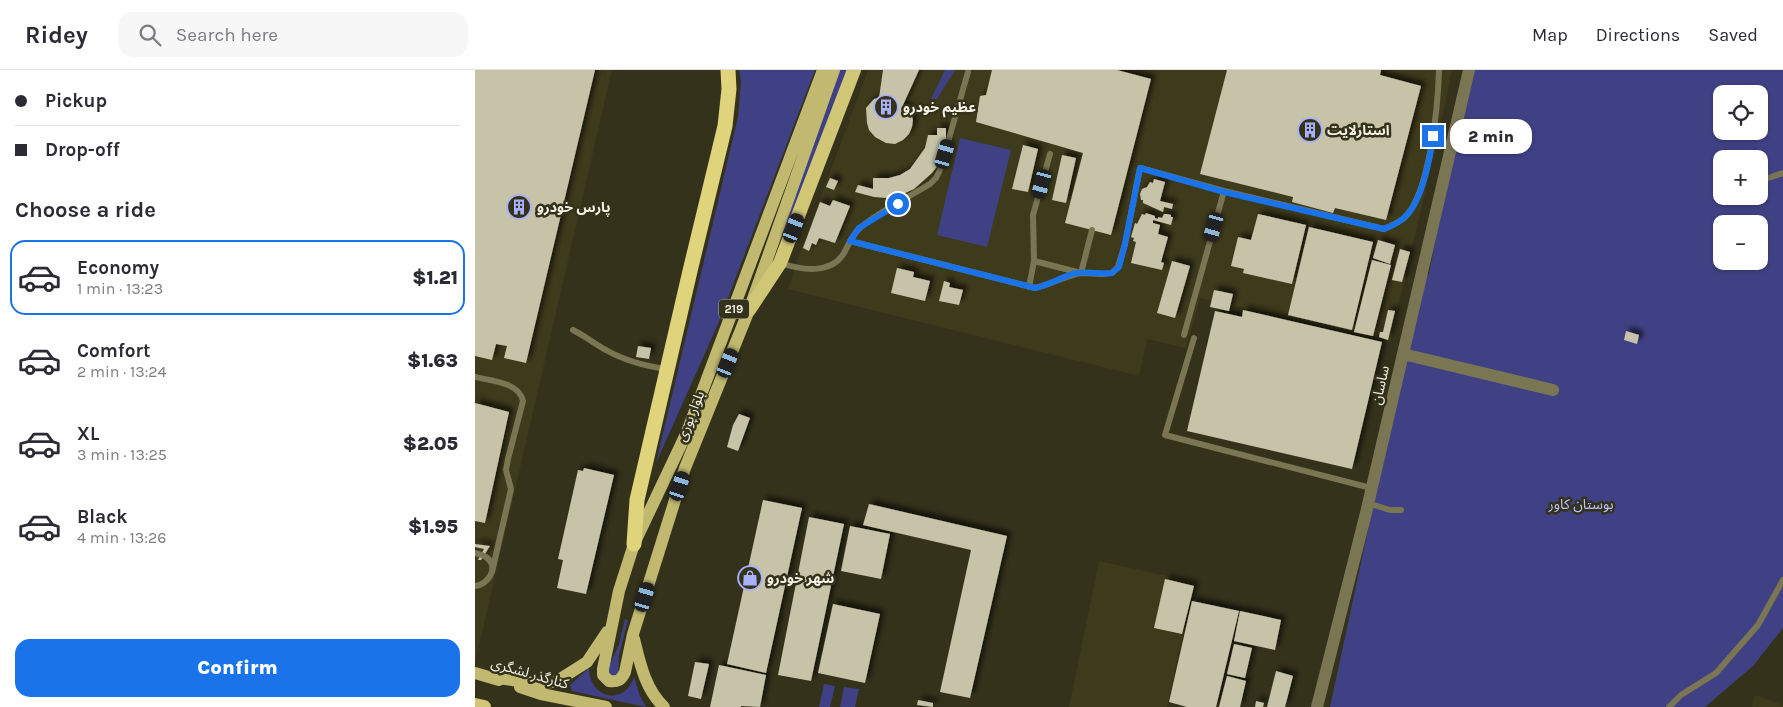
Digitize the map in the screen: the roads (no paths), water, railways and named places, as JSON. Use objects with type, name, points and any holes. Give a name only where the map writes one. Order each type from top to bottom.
[{"type":"highway","points":[[634,544],[637,500],[725,126],[729,89],[728,70]]},
{"type":"highway","points":[[749,310],[780,263],[854,70]]},
{"type":"highway","points":[[475,705],[484,707]]},
{"type":"main road","name":"بلوار پوری","points":[[823,70],[687,432],[634,544],[619,591],[603,669],[603,675],[609,681],[617,681],[622,678],[633,634],[685,468],[749,310],[834,70]]},
{"type":"main road","points":[[492,677],[539,684],[557,681],[587,662],[611,626]]},
{"type":"main road","points":[[633,634],[640,664],[652,694],[664,707]]},
{"type":"main road","name":"کنارگذر لشگری","points":[[475,673],[541,694],[606,707]]},
{"type":"street","name":"ساسان","points":[[1317,707],[1368,503],[1469,70]]},
{"type":"street","points":[[1403,354],[1553,390]]},
{"type":"lane","points":[[850,241],[1035,288],[1049,285],[1072,274],[1112,273],[1119,267],[1140,168],[1224,192],[1384,229],[1396,224],[1405,217],[1417,200],[1431,152],[1439,70]]},
{"type":"lane","points":[[780,263],[803,269],[818,269],[833,264],[842,256],[859,228],[930,184],[936,178],[941,170],[969,72]]},
{"type":"lane","points":[[1029,286],[1034,261],[1033,215],[1050,154]]},
{"type":"lane","points":[[1768,178],[1783,173]]},
{"type":"lane","points":[[1184,335],[1224,192]]},
{"type":"lane","points":[[1081,273],[1092,230]]},
{"type":"lane","points":[[1034,261],[1081,273]]},
{"type":"lane","points":[[573,330],[607,351],[635,363],[667,369]]},
{"type":"lane","points":[[1194,338],[1165,436],[1371,488]]},
{"type":"lane","points":[[475,376],[512,386],[521,394],[523,401],[507,459],[506,470],[511,489],[492,572],[489,579],[483,584],[475,586]]},
{"type":"lane","points":[[1368,503],[1390,510],[1401,510]]},
{"type":"lane","points":[[475,553],[486,557],[491,563],[492,572]]},
{"type":"lane","points":[[1669,707],[1681,695],[1716,673],[1758,625],[1783,580]]},
{"type":"place","name":"عظیم خودرو","points":[[886,107]]},
{"type":"place","name":"استارلایت","points":[[1310,130]]},
{"type":"place","name":"پارس خودرو","points":[[519,207]]},
{"type":"place","name":"شهر خودرو","points":[[750,578]]},
{"type":"park label","name":"بوستان کاور","points":[[1581,504]]}]
